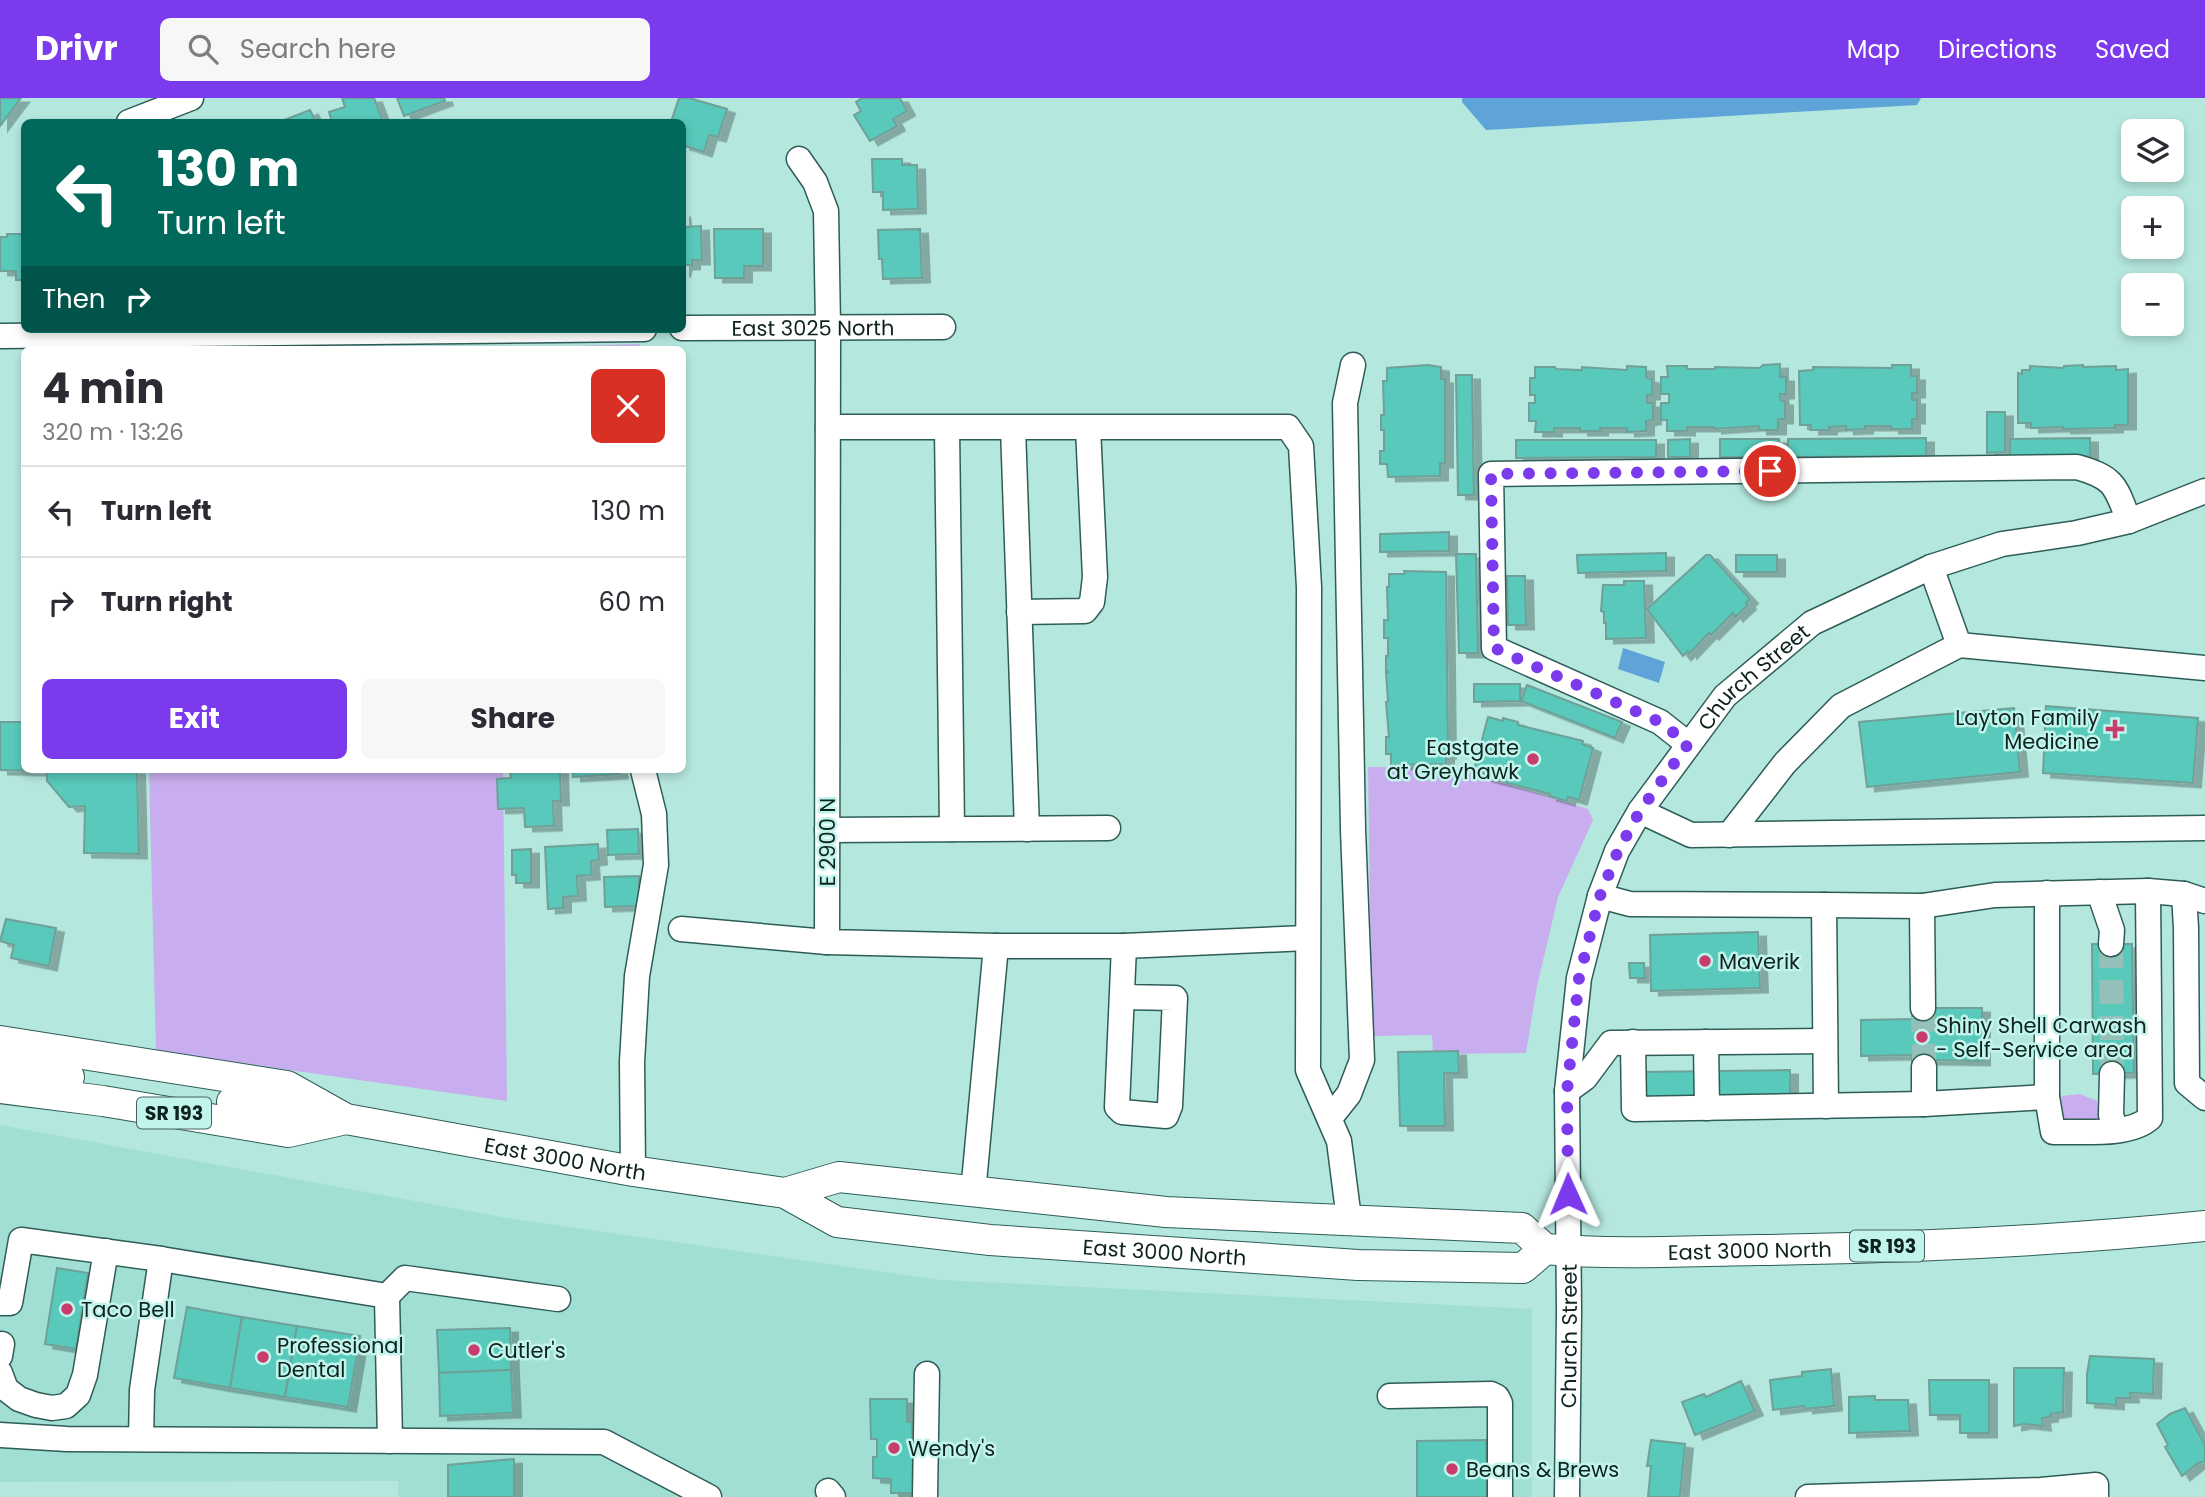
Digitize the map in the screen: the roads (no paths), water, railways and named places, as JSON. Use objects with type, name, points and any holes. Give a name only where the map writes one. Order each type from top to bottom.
[{"type":"main road","name":"East 3000 North","points":[[0,1041],[287,1086],[346,1119],[634,1171],[785,1193],[837,1222],[989,1240],[1358,1265],[1522,1268],[1556,1250],[1815,1250],[2105,1236],[2205,1226]]},
{"type":"main road","points":[[0,1066],[265,1107],[298,1110],[317,1103]]},
{"type":"main road","name":"East 3000 North","points":[[0,1088],[103,1101],[288,1132],[346,1119]]},
{"type":"main road","name":"East 3000 North","points":[[785,1193],[839,1177],[1166,1212],[1522,1227],[1556,1250]]},
{"type":"street","points":[[136,119],[191,98]]},
{"type":"street","name":"E 2900 N","points":[[799,159],[815,182],[826,211],[827,942]]},
{"type":"street","name":"East 3025 North","points":[[686,328],[943,327]]},
{"type":"street","points":[[0,336],[94,333]]},
{"type":"street","points":[[1330,1118],[1349,1094],[1362,1059],[1353,830],[1345,404],[1353,365]]},
{"type":"street","points":[[828,427],[1288,427],[1301,446],[1308,587],[1308,1070],[1339,1141],[1349,1219]]},
{"type":"street","points":[[947,428],[952,829]]},
{"type":"street","points":[[1013,428],[1027,829]]},
{"type":"street","points":[[1019,611],[1085,611],[1092,602],[1095,578],[1088,428]]},
{"type":"street","points":[[1688,744],[1660,722],[1494,648],[1491,474],[2077,467],[2103,474],[2117,491],[2129,521]]},
{"type":"street","name":"Church Street","points":[[1567,1497],[1556,1250],[1567,1091],[1579,978],[1600,896],[1618,851],[1640,811],[1725,696],[1812,623],[1930,567],[2001,544],[2077,533],[2129,521],[2205,491]]},
{"type":"street","points":[[1930,567],[1959,645]]},
{"type":"street","points":[[1729,835],[1785,762],[1841,706],[1959,645],[2205,667]]},
{"type":"street","points":[[634,1171],[632,1062],[637,976],[656,865],[654,814],[644,773]]},
{"type":"street","points":[[1640,811],[1691,835],[2205,828]]},
{"type":"street","points":[[827,830],[1108,828]]},
{"type":"street","points":[[1600,896],[1630,904],[1922,906],[1995,895],[2047,893],[2148,891],[2194,897],[2196,981],[2187,1083],[2205,1098]]},
{"type":"street","points":[[2047,893],[2047,1097],[2053,1132],[2116,1130],[2136,1127],[2150,1118],[2148,891]]},
{"type":"street","points":[[2099,892],[2112,930],[2111,944]]},
{"type":"street","points":[[1824,905],[1826,1106]]},
{"type":"street","points":[[1922,906],[1923,1008]]},
{"type":"street","points":[[681,929],[827,942],[996,946],[1124,946],[1307,938]]},
{"type":"street","points":[[973,1193],[996,946]]},
{"type":"street","points":[[1122,996],[1175,998],[1170,1106],[1167,1116],[1122,1112],[1117,1107],[1124,946]]},
{"type":"street","points":[[1567,1091],[1585,1078],[1611,1043],[1825,1041]]},
{"type":"street","points":[[1633,1042],[1634,1109],[1924,1104],[2047,1097]]},
{"type":"street","points":[[1706,1042],[1707,1108]]},
{"type":"street","points":[[1923,1067],[1924,1104]]},
{"type":"street","points":[[2112,1074],[2111,1115],[2116,1130]]},
{"type":"street","points":[[0,1303],[10,1303],[21,1240],[161,1259],[387,1296]]},
{"type":"street","points":[[0,1373],[6,1389],[19,1399],[36,1405],[52,1408],[66,1406],[78,1395],[85,1375],[106,1251]]},
{"type":"street","points":[[141,1439],[142,1390],[161,1259]]},
{"type":"street","points":[[390,1441],[387,1296],[405,1278],[558,1299]]},
{"type":"street","points":[[925,1497],[926,1374]]},
{"type":"street","points":[[1390,1396],[1491,1394],[1497,1397],[1500,1403],[1500,1497]]},
{"type":"street","points":[[0,1435],[67,1439],[604,1442],[709,1497]]},
{"type":"street","points":[[1808,1497],[2041,1490],[2096,1491]]},
{"type":"tunnel","points":[[2111,944],[2112,1074]]},
{"type":"tunnel","points":[[1923,1008],[1924,1067]]},
{"type":"place","name":"Layton Family Medicine","points":[[2115,729]]},
{"type":"place","name":"Eastgate at Greyhawk","points":[[1533,759]]},
{"type":"place","name":"Maverik","points":[[1705,961]]},
{"type":"place","name":"Shiny Shell Carwash - Self-Service area","points":[[1922,1037]]},
{"type":"place","name":"Taco Bell","points":[[67,1309]]},
{"type":"place","name":"Cutler's","points":[[474,1350]]},
{"type":"place","name":"Professional Dental","points":[[263,1357]]},
{"type":"place","name":"Wendy's","points":[[894,1448]]},
{"type":"place","name":"Beans & Brews","points":[[1452,1469]]}]
